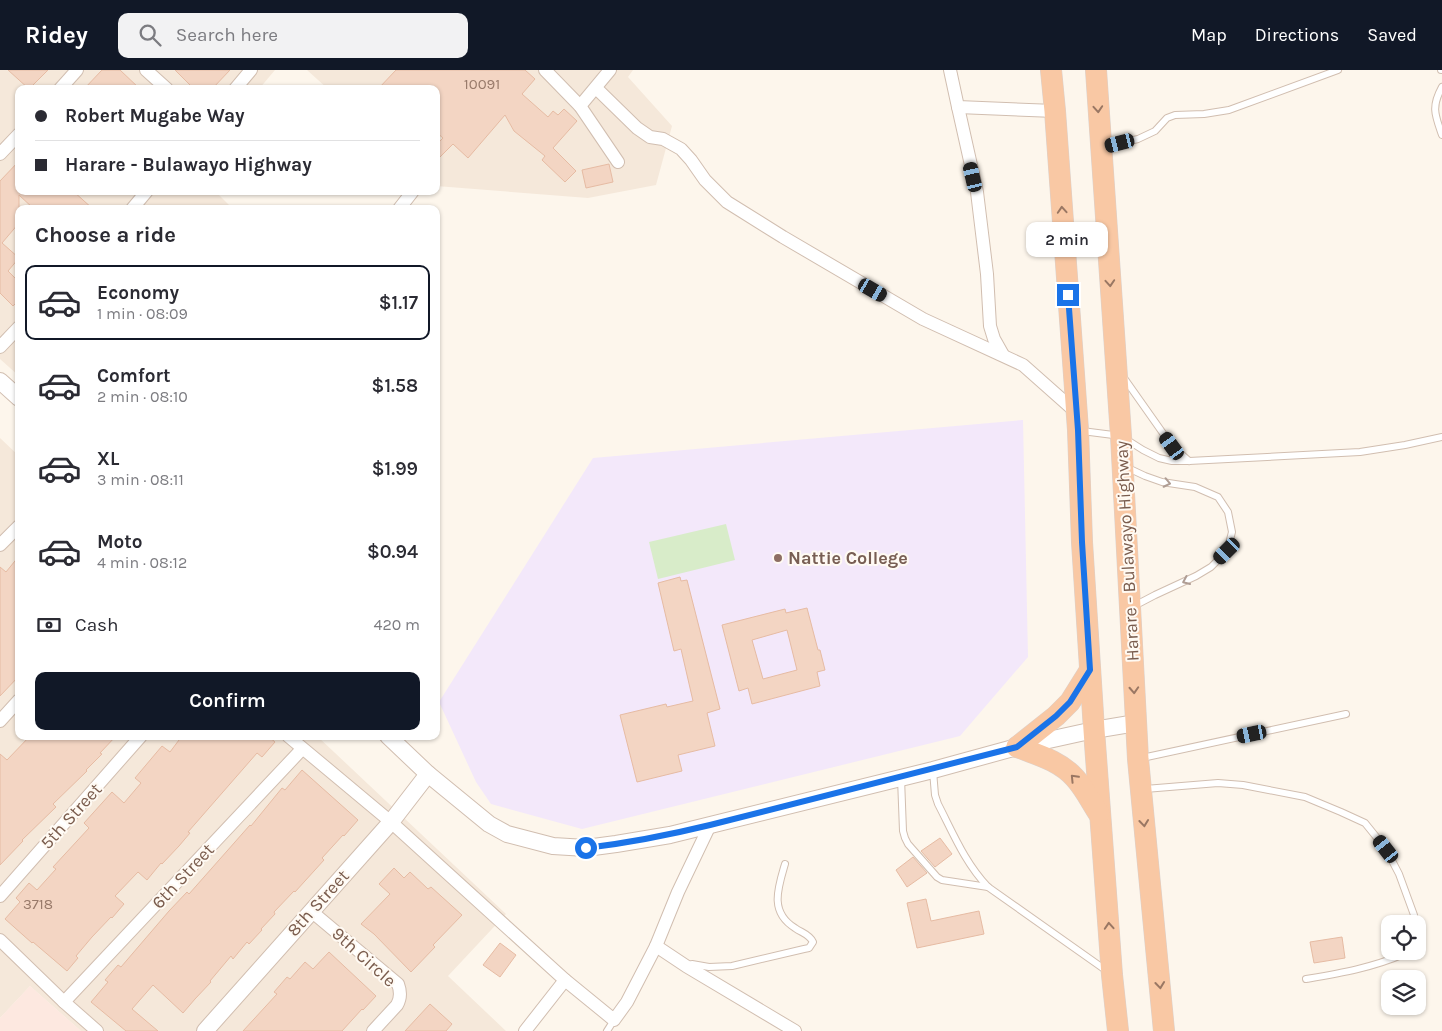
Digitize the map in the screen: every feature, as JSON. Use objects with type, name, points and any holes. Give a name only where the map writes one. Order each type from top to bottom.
[{"type":"highway","points":[[1051,70],[1077,421],[1082,542],[1094,730],[1112,975],[1118,1031]]},
{"type":"highway","name":"Harare - Bulawayo Highway","points":[[1096,70],[1121,436],[1138,759],[1164,1031]]},
{"type":"highway","points":[[1017,747],[1056,716],[1070,702],[1090,670]]},
{"type":"highway","points":[[1017,747],[1051,760],[1075,777],[1101,818]]},
{"type":"street","points":[[64,85],[77,70]]},
{"type":"street","points":[[146,70],[163,85]]},
{"type":"street","points":[[238,85],[251,70]]},
{"type":"street","points":[[545,70],[580,106],[618,162]]},
{"type":"street","points":[[580,106],[610,70]]},
{"type":"street","points":[[950,70],[977,192],[987,274],[990,326],[1002,355]]},
{"type":"street","points":[[596,88],[637,128],[650,137],[662,139],[681,149],[705,180],[727,202],[923,319],[1023,365],[1077,421]]},
{"type":"street","points":[[958,106],[1055,111]]},
{"type":"street","points":[[0,154],[15,138]]},
{"type":"street","points":[[135,205],[144,195]]},
{"type":"street","points":[[402,205],[410,195]]},
{"type":"street","points":[[0,346],[15,331]]},
{"type":"street","points":[[0,381],[15,394]]},
{"type":"street","points":[[0,545],[15,530]]},
{"type":"street","points":[[0,721],[15,704]]},
{"type":"street","points":[[392,740],[428,774],[489,824],[507,834],[553,846],[586,848],[670,834],[710,825],[1017,747],[1136,722]]},
{"type":"street","name":"5th Street","points":[[0,896],[137,740]]},
{"type":"street","points":[[293,740],[391,822],[565,980],[611,1026],[627,1002],[656,946],[678,892],[710,825]]},
{"type":"street","name":"6th Street","points":[[64,1002],[302,748]]},
{"type":"street","name":"8th Street","points":[[205,1031],[391,822],[428,774]]},
{"type":"street","name":"9th Circle","points":[[311,911],[398,984],[400,990],[397,1005],[373,1031]]},
{"type":"street","points":[[0,940],[97,1031]]},
{"type":"street","points":[[656,946],[686,966],[796,1031]]},
{"type":"street","points":[[525,1031],[565,980]]},
{"type":"lane","points":[[1101,148],[1138,139],[1155,131],[1167,118],[1228,110],[1338,70]]},
{"type":"lane","points":[[1442,87],[1437,96],[1434,113],[1442,134]]},
{"type":"lane","points":[[1116,367],[1172,446],[1189,461]]},
{"type":"lane","points":[[1077,421],[1121,436],[1159,458],[1172,461],[1360,452],[1442,437]]},
{"type":"lane","points":[[1122,465],[1162,482],[1195,487],[1218,497],[1228,512],[1232,532],[1227,551],[1211,567],[1130,609]]},
{"type":"lane","points":[[1138,759],[1346,714]]},
{"type":"lane","points":[[932,770],[938,804],[965,857],[976,874],[988,887],[1112,975]]},
{"type":"lane","points":[[901,777],[903,831],[908,844],[936,877],[942,880],[988,887]]},
{"type":"lane","points":[[1141,790],[1218,783],[1243,785],[1304,797],[1357,819],[1365,823],[1386,849],[1399,874],[1414,915]]},
{"type":"lane","points":[[686,966],[692,964],[709,967],[732,966],[804,949],[812,945],[811,938],[789,924],[782,917],[779,910],[777,901],[785,864]]},
{"type":"lane","points":[[1306,979],[1347,972],[1390,960]]},
{"type":"shaded area","points":[[0,70],[275,70],[262,85],[15,85],[15,195],[219,195],[229,205],[15,205],[15,372],[0,359]]},
{"type":"shaded area","points":[[307,70],[633,70],[628,77],[672,126],[656,185],[588,198],[440,186],[440,85],[324,85]]},
{"type":"shaded area","name":"Nattie College","points":[[1023,420],[1028,657],[960,736],[582,829],[491,804],[476,782],[440,704],[440,700],[593,458]]},
{"type":"shaded area","points":[[0,438],[15,452],[15,740],[321,740],[506,914],[448,976],[506,1031],[81,1031],[30,986],[0,1018]]},
{"type":"shaded area","points":[[30,986],[81,1031],[0,1031],[0,1018]]},
{"type":"green space","points":[[726,524],[735,560],[658,579],[649,542]]},
{"type":"building","points":[[8,70],[48,70],[33,85],[25,85]]},
{"type":"building","points":[[102,70],[120,70],[136,85],[88,85]]},
{"type":"building","points":[[175,70],[230,70],[216,85],[190,85]]},
{"type":"building","points":[[396,70],[525,70],[535,79],[522,94],[548,117],[553,111],[558,115],[564,109],[577,121],[553,148],[576,171],[565,182],[542,160],[545,156],[514,131],[505,115],[468,158],[453,144],[440,157],[440,141],[443,138],[440,135],[440,85],[382,85]]},
{"type":"building","points":[[609,164],[613,182],[586,188],[582,170]]},
{"type":"building","points":[[15,165],[15,195],[19,195],[19,205],[15,205],[15,228],[2,243],[15,254],[15,263],[8,271],[15,278],[15,304],[13,306],[0,293],[0,181]]},
{"type":"building","points":[[19,195],[77,195],[89,205],[30,205]]},
{"type":"building","points":[[15,561],[15,680],[0,696],[0,567],[6,572]]},
{"type":"building","points":[[680,577],[681,581],[687,580],[720,709],[707,713],[715,746],[678,755],[682,771],[637,782],[620,715],[666,704],[667,707],[693,701],[681,649],[674,651],[658,583]]},
{"type":"building","points":[[807,608],[825,670],[817,672],[820,686],[752,704],[748,688],[739,691],[722,625],[785,609],[786,613]],"holes":[[[787,630],[797,670],[763,679],[752,640]]]},
{"type":"building","points":[[26,740],[112,740],[87,771],[53,804],[56,807],[22,840],[0,865],[0,754],[7,760]]},
{"type":"building","points":[[179,740],[273,740],[275,742],[262,757],[257,753],[188,832],[190,833],[179,846],[147,880],[138,872],[115,896],[124,904],[92,937],[76,956],[78,958],[67,971],[5,919],[20,902],[16,898],[29,883],[37,890],[56,869],[53,867],[89,828],[84,823],[112,792],[124,803],[141,783],[135,778],[162,746],[170,752]]},
{"type":"building","points":[[302,770],[358,820],[322,858],[324,860],[295,892],[274,912],[275,914],[262,930],[249,944],[247,942],[233,959],[231,956],[183,1013],[153,985],[132,1009],[158,1031],[126,1031],[91,1002],[108,982],[105,980],[118,965],[121,967],[169,911],[187,892],[189,894],[251,826],[282,788],[285,790]]},
{"type":"building","points":[[940,838],[952,854],[935,867],[921,851]]},
{"type":"building","points":[[913,857],[927,873],[907,887],[896,870]]},
{"type":"building","points":[[394,868],[404,878],[410,872],[428,889],[431,887],[462,915],[433,945],[435,947],[411,972],[374,934],[361,924],[390,894],[379,884]]},
{"type":"building","points":[[926,899],[931,921],[979,911],[984,934],[917,948],[907,903]]},
{"type":"building","points":[[1342,937],[1345,958],[1314,963],[1310,942]]},
{"type":"building","points":[[500,943],[516,955],[500,977],[483,965]]},
{"type":"building","points":[[329,952],[376,996],[342,1031],[243,1031],[277,994],[274,992],[287,977],[290,979],[305,962],[313,969]]},
{"type":"building","points":[[430,1004],[452,1024],[446,1031],[405,1031]]},
{"type":"place","name":"Nattie College","points":[[778,558]]},
{"type":"route","points":[[586,848],[670,834],[710,825],[1017,747],[1056,716],[1070,702],[1090,670],[1082,542],[1078,430],[1068,295]]}]
